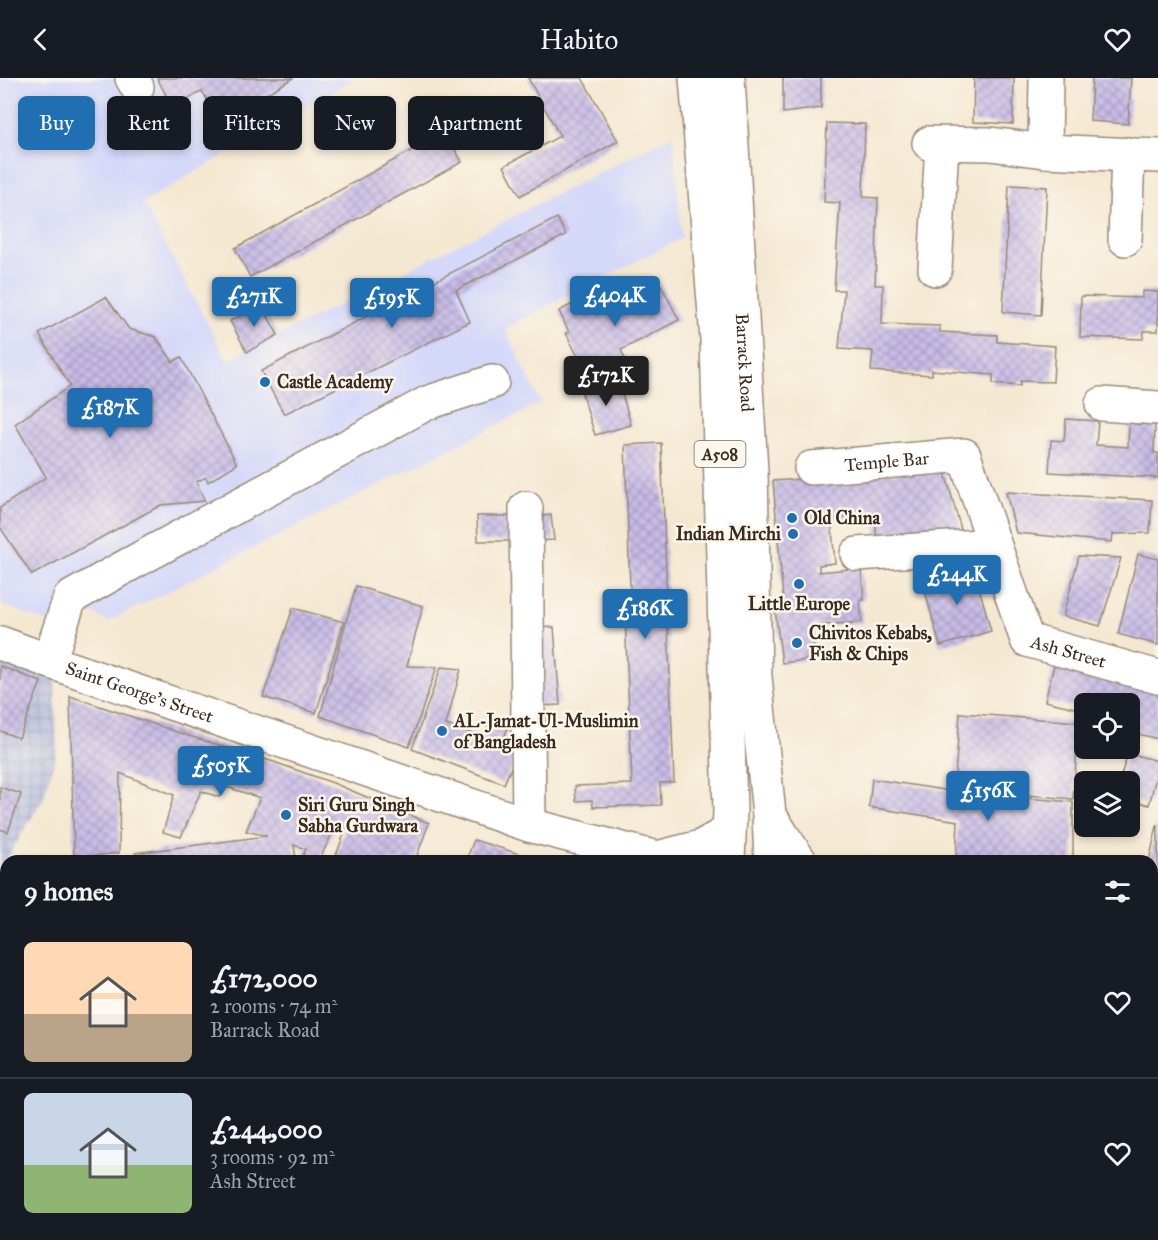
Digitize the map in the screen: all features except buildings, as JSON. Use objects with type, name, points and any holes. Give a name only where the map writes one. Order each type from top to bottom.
[{"type":"main road","name":"Barrack Road","points":[[696,78],[717,339],[730,811],[728,846]]},
{"type":"main road","name":"Barrack Road","points":[[728,78],[751,471],[755,676],[770,814],[771,855]]},
{"type":"main road","points":[[1045,151],[1046,78]]},
{"type":"main road","points":[[935,269],[935,144],[990,144],[1045,151],[1143,155],[1125,239]]},
{"type":"main road","points":[[49,661],[70,598],[427,403],[492,382]]},
{"type":"main road","points":[[1102,404],[1158,408]]},
{"type":"main road","name":"Temple Bar","points":[[811,468],[964,456]]},
{"type":"main road","name":"Ash Street","points":[[964,456],[1027,640],[1158,677]]},
{"type":"main road","points":[[526,508],[529,825]]},
{"type":"main road","points":[[857,554],[994,545]]},
{"type":"main road","name":"Saint George's Street","points":[[0,643],[529,825],[640,855]]},
{"type":"main road","points":[[770,814],[796,855]]},
{"type":"main road","name":"Saint George's Street","points":[[675,855],[701,847],[728,846]]},
{"type":"shaded area","name":"Castle Academy","points":[[0,78],[355,78],[324,96],[314,96],[314,102],[302,109],[302,96],[203,96],[203,150],[233,150],[143,203],[228,361],[673,135],[682,238],[505,328],[541,403],[107,622],[71,598],[53,624],[0,604]]},
{"type":"shaded area","points":[[0,659],[55,679],[57,750],[44,797],[9,855],[0,855]]},
{"type":"place","name":"Castle Academy","points":[[265,382]]},
{"type":"place","name":"Old China","points":[[792,518]]},
{"type":"place","name":"Indian Mirchi","points":[[793,534]]},
{"type":"place","name":"Little Europe","points":[[799,584]]},
{"type":"place","name":"Chivitos Kebabs, Fish & Chips","points":[[797,643]]},
{"type":"place","name":"AL-Jamat-Ul-Muslimin of Bangladesh","points":[[442,731]]},
{"type":"place","name":"Siri Guru Singh Sabha Gurdwara","points":[[286,815]]}]
